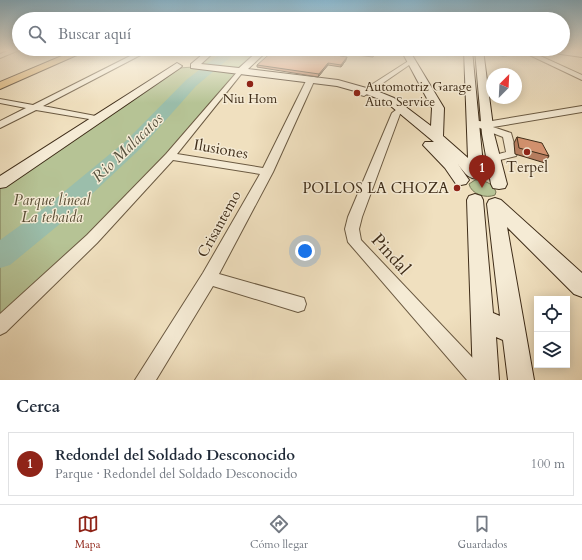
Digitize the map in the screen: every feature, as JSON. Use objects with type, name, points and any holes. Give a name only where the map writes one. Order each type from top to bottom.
[{"type":"main road","points":[[0,78],[25,68]]},
{"type":"main road","points":[[0,86],[43,68]]},
{"type":"main road","points":[[0,183],[174,68]]},
{"type":"main road","points":[[214,68],[252,76],[310,81],[333,87],[363,92],[382,104],[399,111],[456,153],[468,178]]},
{"type":"main road","points":[[237,72],[242,68]]},
{"type":"main road","points":[[413,68],[438,108],[436,137]]},
{"type":"main road","points":[[469,68],[476,165],[468,178],[460,185],[462,190],[490,196],[582,287]]},
{"type":"main road","points":[[480,68],[486,127],[491,156],[483,321],[486,380]]},
{"type":"main road","points":[[399,111],[451,165],[468,178],[490,179],[490,196],[515,333],[521,380]]},
{"type":"main road","points":[[483,321],[515,333]]},
{"type":"street","points":[[0,125],[112,68]]},
{"type":"street","points":[[363,92],[401,68]]},
{"type":"street","points":[[560,68],[582,78]]},
{"type":"street","points":[[0,326],[92,239],[170,156],[237,72]]},
{"type":"street","name":"Crisantemo","points":[[145,380],[209,278],[267,172],[310,81]]},
{"type":"street","points":[[0,101],[98,119]]},
{"type":"street","points":[[486,127],[582,109]]},
{"type":"street","name":"Pindal","points":[[399,111],[355,217],[352,228],[354,242],[480,380]]},
{"type":"street","points":[[472,123],[508,135],[512,154],[491,156]]},
{"type":"street","name":"Ilusiones","points":[[170,156],[267,172]]},
{"type":"street","points":[[209,278],[298,304]]},
{"type":"green space","name":"Parque lineal La tebaida","points":[[179,68],[245,68],[170,156],[0,326],[0,183]]},
{"type":"green space","points":[[475,180],[485,181],[493,186],[496,192],[495,195],[483,196],[476,193],[470,188],[469,184]]},
{"type":"building","points":[[276,68],[324,68],[319,74]]},
{"type":"building","points":[[517,137],[542,143],[549,156],[519,148]]},
{"type":"waterway","name":"Rio Malacatos","points":[[0,256],[52,216],[134,144],[191,83],[210,68]]},
{"type":"place","name":"Niu Hom","points":[[250,84]]},
{"type":"place","name":"Automotriz Garage Auto Service","points":[[357,93]]},
{"type":"place","name":"Terpel","points":[[527,152]]},
{"type":"place","name":"POLLOS LA CHOZA","points":[[457,188]]},
{"type":"place","name":"Redondel del Soldado Desconocido","points":[[482,188]]}]
